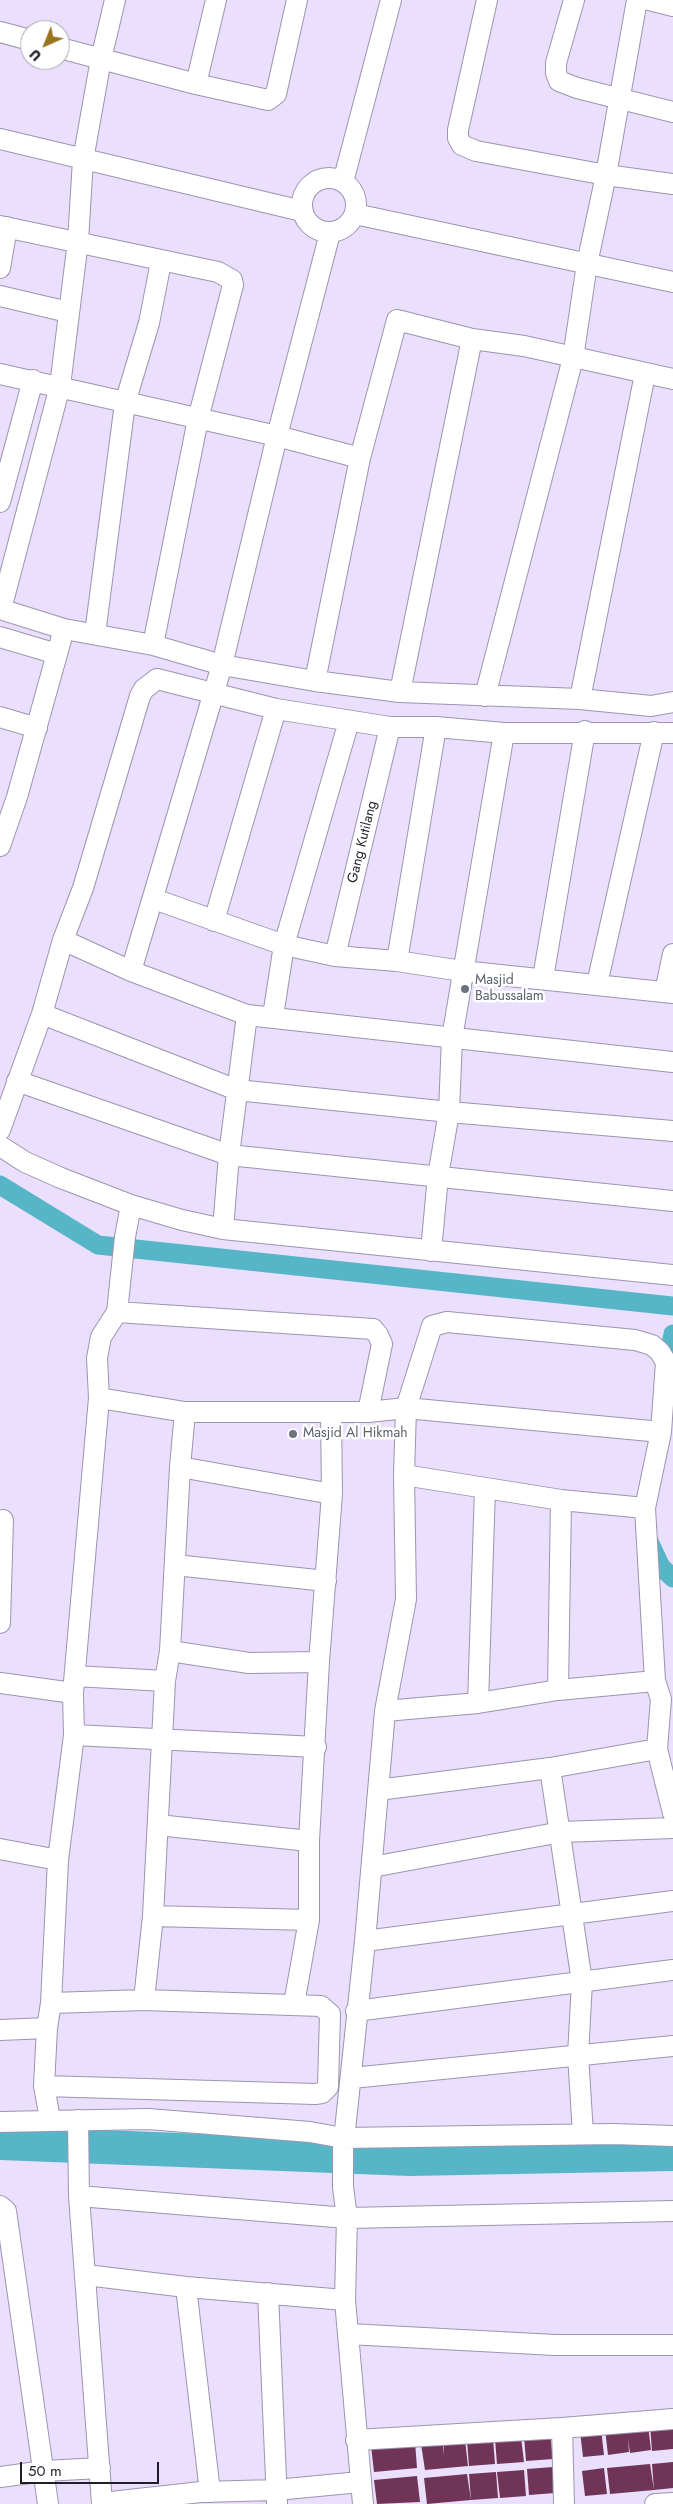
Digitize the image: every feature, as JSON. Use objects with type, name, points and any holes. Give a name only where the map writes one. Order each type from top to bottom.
[{"type":"street","points":[[115,0],[101,59],[83,160],[78,241],[60,386],[1,609],[64,629],[153,645],[222,665],[315,682],[400,692],[580,698],[651,706],[673,702]]},
{"type":"street","points":[[196,84],[216,0]]},
{"type":"street","points":[[70,51],[196,84],[268,100],[272,99],[276,94],[297,0]]},
{"type":"street","points":[[343,182],[391,0]]},
{"type":"street","points":[[487,0],[458,138],[462,144],[476,151],[606,175],[673,184]]},
{"type":"street","points":[[574,0],[556,63],[556,73],[559,80],[577,88],[673,112]]},
{"type":"street","points":[[485,696],[573,358],[587,264],[606,175],[638,0]]},
{"type":"street","points":[[649,0],[673,6]]},
{"type":"street","points":[[0,32],[20,37]]},
{"type":"street","points":[[0,139],[302,211]]},
{"type":"street","points":[[333,178],[343,182],[353,192],[356,207],[355,214],[346,227],[330,233],[312,227],[302,211],[303,196],[313,183],[322,179],[333,178]]},
{"type":"street","points":[[355,214],[673,282]]},
{"type":"street","points":[[0,268],[3,226],[78,241],[161,262],[218,272],[229,277],[233,285],[198,419],[153,645]]},
{"type":"street","points":[[131,971],[154,899],[222,665],[277,436],[330,233]]},
{"type":"street","points":[[95,634],[125,403],[149,323],[161,262]]},
{"type":"street","points":[[0,296],[68,312]]},
{"type":"street","points":[[315,682],[360,458],[396,320],[472,339],[524,346],[673,379]]},
{"type":"street","points":[[400,692],[472,339]]},
{"type":"street","points":[[0,374],[277,436],[360,458]]},
{"type":"street","points":[[580,698],[645,374]]},
{"type":"street","points":[[0,502],[33,380]]},
{"type":"street","points":[[0,846],[8,794],[37,728],[64,629]]},
{"type":"street","points":[[0,637],[57,654]]},
{"type":"street","points":[[0,1130],[42,1014],[63,940],[83,888],[144,689],[157,679],[276,709],[390,727],[436,727],[504,734],[586,731],[664,732],[597,984]]},
{"type":"street","points":[[214,921],[276,709]]},
{"type":"street","points":[[0,717],[37,728]]},
{"type":"street","points":[[273,1016],[284,945],[349,721]]},
{"type":"street","name":"Gang Kutilang","points":[[335,956],[390,727]]},
{"type":"street","points":[[397,961],[436,727]]},
{"type":"street","points":[[543,978],[586,731]]},
{"type":"street","points":[[431,1251],[438,1176],[449,1112],[452,1038],[504,734]]},
{"type":"street","points":[[154,899],[284,945],[335,956],[397,961],[462,971],[669,992],[673,954]]},
{"type":"street","points":[[63,940],[131,971],[247,1015],[273,1016],[673,1062]]},
{"type":"street","points":[[42,1014],[237,1090],[449,1112],[673,1131]]},
{"type":"street","points":[[223,1229],[229,1155],[247,1015]]},
{"type":"street","points":[[17,1081],[229,1155],[673,1200]]},
{"type":"street","points":[[0,1146],[24,1162],[132,1205],[182,1220],[223,1229],[673,1275]]},
{"type":"street","points":[[50,2119],[44,2086],[51,2003],[58,1860],[74,1735],[74,1684],[99,1398],[97,1358],[101,1337],[117,1312],[125,1237],[132,1205]]},
{"type":"street","points":[[117,1312],[373,1329],[382,1344],[368,1412]]},
{"type":"street","points":[[363,2504],[356,2440],[349,2334],[344,2300],[346,2218],[343,2188],[343,2143],[352,2078],[356,2011],[365,1941],[385,1710],[406,1599],[404,1475],[406,1408],[432,1326],[447,1322],[634,1340],[652,1345],[660,1352],[666,1362],[661,1432],[645,1508],[655,1681],[662,1700],[657,1749],[673,1813]]},
{"type":"street","points":[[99,1398],[185,1412],[368,1412],[406,1408],[661,1432]]},
{"type":"street","points":[[144,2000],[153,1916],[164,1681],[170,1651],[180,1467],[185,1412]]},
{"type":"street","points":[[294,2004],[309,1920],[309,1841],[316,1747],[319,1662],[332,1494],[331,1412]]},
{"type":"street","points":[[180,1467],[332,1494]]},
{"type":"street","points":[[404,1475],[561,1500],[645,1508]]},
{"type":"street","points":[[478,1703],[485,1488]]},
{"type":"street","points":[[558,1690],[561,1500]]},
{"type":"street","points":[[0,1623],[3,1520]]},
{"type":"street","points":[[175,1565],[326,1581]]},
{"type":"street","points":[[170,1651],[249,1664],[319,1662]]},
{"type":"street","points":[[0,1683],[74,1684],[164,1681]]},
{"type":"street","points":[[385,1710],[478,1703],[558,1690],[655,1681]]},
{"type":"street","points":[[74,1735],[162,1741],[316,1747]]},
{"type":"street","points":[[378,1790],[550,1768],[657,1749]]},
{"type":"street","points":[[550,1768],[582,1982],[578,2055],[583,2134]]},
{"type":"street","points":[[158,1824],[309,1841]]},
{"type":"street","points":[[372,1867],[561,1832],[673,1828]]},
{"type":"street","points":[[0,1849],[58,1860]]},
{"type":"street","points":[[365,1941],[673,1901]]},
{"type":"street","points":[[153,1916],[309,1920]]},
{"type":"street","points":[[356,2011],[673,1970]]},
{"type":"street","points":[[44,2086],[315,2094],[322,2093],[328,2087],[330,2014],[321,2006],[144,2000],[51,2003]]},
{"type":"street","points":[[0,2030],[48,2028]]},
{"type":"street","points":[[352,2078],[673,2046]]},
{"type":"street","points":[[0,2122],[50,2119],[79,2128],[148,2119],[310,2132],[343,2143],[583,2134],[673,2136]]},
{"type":"street","points":[[79,2128],[79,2188],[102,2504],[204,2496],[277,2497],[360,2482]]},
{"type":"street","points":[[79,2188],[346,2218],[673,2211]]},
{"type":"street","points":[[0,2206],[6,2211],[48,2504]]},
{"type":"street","points":[[86,2275],[186,2287],[344,2300]]},
{"type":"street","points":[[186,2287],[204,2496]]},
{"type":"street","points":[[268,2294],[277,2497]]},
{"type":"street","points":[[349,2334],[554,2345],[673,2345]]},
{"type":"street","points":[[356,2440],[562,2428],[673,2419]]},
{"type":"street","points":[[562,2428],[564,2504]]},
{"type":"street","points":[[0,2478],[44,2471],[100,2468]]},
{"type":"street","points":[[655,2504],[673,2503]]},
{"type":"building","points":[[673,2423],[673,2449],[652,2451],[650,2425]]},
{"type":"building","points":[[648,2425],[651,2450],[630,2453],[628,2439],[629,2452],[608,2455],[605,2429]]},
{"type":"building","points":[[601,2429],[604,2455],[583,2457],[580,2431]]},
{"type":"building","points":[[550,2434],[553,2459],[526,2461],[524,2436]]},
{"type":"building","points":[[521,2437],[524,2462],[497,2464],[495,2439]]},
{"type":"building","points":[[493,2439],[495,2464],[469,2466],[467,2441]]},
{"type":"building","points":[[465,2440],[468,2466],[425,2470],[421,2444],[443,2442],[444,2456],[444,2443]]},
{"type":"building","points":[[415,2442],[417,2468],[374,2472],[371,2446]]},
{"type":"building","points":[[673,2462],[673,2488],[654,2490],[652,2464]]},
{"type":"building","points":[[650,2464],[654,2490],[610,2494],[607,2468]]},
{"type":"building","points":[[553,2467],[555,2493],[529,2495],[527,2469]]},
{"type":"building","points":[[604,2468],[607,2494],[585,2496],[582,2471]]},
{"type":"building","points":[[524,2470],[526,2496],[500,2498],[497,2472]]},
{"type":"building","points":[[496,2472],[498,2498],[471,2500],[469,2474]]},
{"type":"building","points":[[467,2474],[471,2500],[427,2504],[424,2478]]},
{"type":"building","points":[[417,2476],[420,2502],[377,2504],[374,2480]]},
{"type":"waterway","points":[[0,1185],[98,1245],[673,1306]]},
{"type":"waterway","points":[[665,1374],[673,1334]]},
{"type":"waterway","points":[[647,1537],[661,1567],[673,1578]]},
{"type":"waterway","points":[[0,2143],[410,2159],[673,2154]]},
{"type":"place","name":"Masjid Babussalam","points":[[465,989]]},
{"type":"place","name":"Masjid Al Hikmah","points":[[293,1434]]}]
